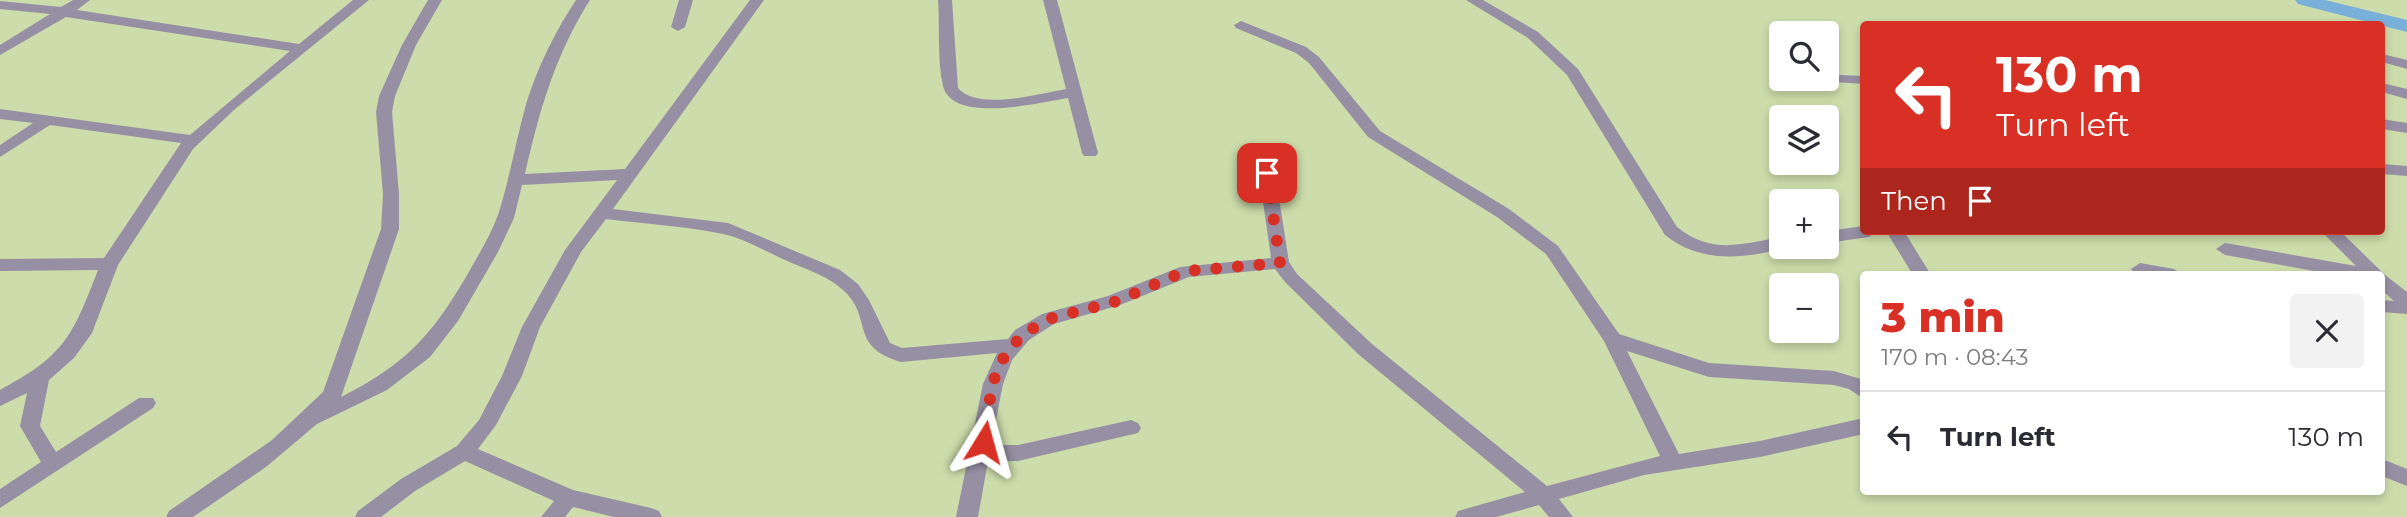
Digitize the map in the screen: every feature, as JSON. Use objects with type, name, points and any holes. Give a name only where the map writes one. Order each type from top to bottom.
[{"type":"street","points":[[0,51],[83,0]]},
{"type":"street","points":[[0,399],[40,377],[67,353],[85,328],[109,264],[193,140],[299,48],[362,0]]},
{"type":"street","points":[[177,517],[309,420],[332,395],[390,229],[391,194],[384,112],[387,96],[408,45],[435,0]]},
{"type":"street","points":[[309,420],[365,394],[405,366],[435,340],[494,244],[516,180],[543,70],[564,27],[583,0]]},
{"type":"street","points":[[678,27],[686,0]]},
{"type":"street","points":[[366,517],[408,485],[464,452],[486,425],[512,376],[531,327],[574,250],[757,0]]},
{"type":"street","points":[[945,0],[951,88],[958,98],[969,103],[989,103],[1073,93]]},
{"type":"street","points":[[1050,0],[1090,153]]},
{"type":"street","points":[[1473,0],[1534,35],[1573,72],[1671,231],[1684,243],[1699,251],[1716,252],[1769,245]]},
{"type":"street","points":[[0,5],[64,12],[299,48]]},
{"type":"street","points":[[1241,25],[1301,50],[1314,60],[1374,134],[1441,173],[1536,236],[1552,250],[1612,339],[1673,462]]},
{"type":"street","points":[[2385,59],[2407,65]]},
{"type":"street","points":[[1839,79],[1860,80]]},
{"type":"street","points":[[2385,89],[2407,94]]},
{"type":"street","points":[[0,114],[193,140]]},
{"type":"street","points":[[0,152],[48,121]]},
{"type":"street","points":[[2385,124],[2407,128]]},
{"type":"street","points":[[1267,173],[1280,263],[1291,278],[1365,349],[1542,494],[1562,517]]},
{"type":"street","points":[[516,180],[629,174]]},
{"type":"street","points":[[601,213],[729,229],[834,274],[852,288],[863,304],[877,341],[883,348],[901,355],[1013,345]]},
{"type":"street","points":[[1839,235],[1860,232]]},
{"type":"street","points":[[1897,235],[1920,271]]},
{"type":"street","points":[[2333,235],[2370,271]]},
{"type":"street","points":[[2225,248],[2352,271]]},
{"type":"street","points":[[967,517],[982,453],[992,384],[1004,357],[1022,335],[1048,319],[1114,302],[1186,271],[1280,263]]},
{"type":"street","points":[[0,265],[109,264]]},
{"type":"street","points":[[2140,269],[2151,271]]},
{"type":"street","points":[[2385,283],[2407,302]]},
{"type":"street","points":[[2385,306],[2407,308]]},
{"type":"street","points":[[1612,339],[1709,370],[1834,378],[1855,383],[1860,388]]},
{"type":"street","points":[[40,377],[30,426],[53,465]]},
{"type":"street","points":[[0,500],[146,403]]},
{"type":"street","points":[[1466,517],[1644,467],[1760,449],[1860,427]]},
{"type":"street","points":[[982,453],[1018,453],[1130,428]]},
{"type":"street","points":[[464,452],[569,498],[651,517]]},
{"type":"street","points":[[2385,468],[2407,478]]},
{"type":"street","points":[[552,517],[569,498]]},
{"type":"waterway","points":[[2304,0],[2407,26]]},
{"type":"route","points":[[984,442],[992,384],[1004,357],[1022,335],[1048,319],[1114,302],[1186,271],[1280,263],[1267,173]]}]
